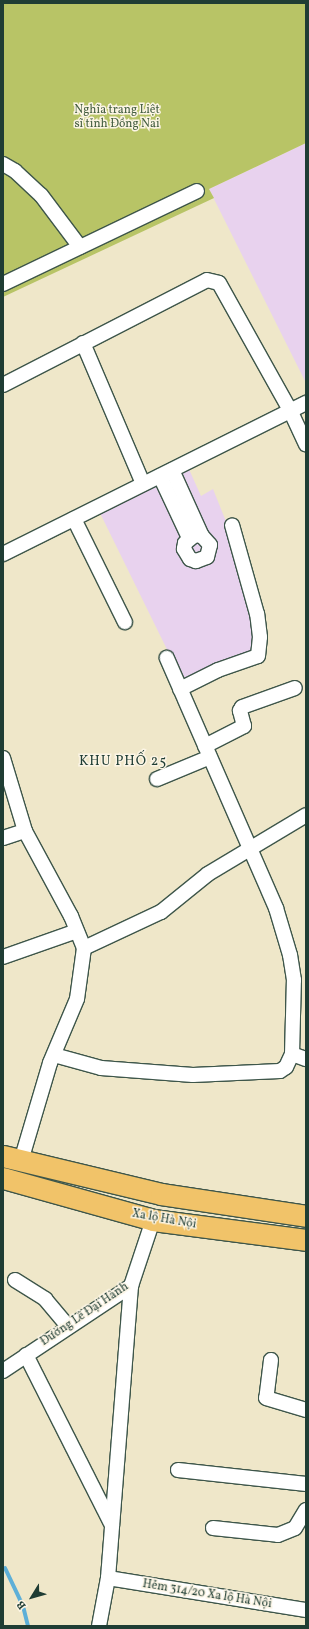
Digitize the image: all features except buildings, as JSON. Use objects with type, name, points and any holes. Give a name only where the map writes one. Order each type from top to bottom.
[{"type":"highway","name":"Xa lộ Hà Nội","points":[[12,1158],[161,1194],[306,1216]]},
{"type":"highway","name":"Xa lộ Hà Nội","points":[[3,1178],[153,1220],[306,1240]]},
{"type":"street","points":[[3,164],[41,195],[80,247]]},
{"type":"street","points":[[3,284],[197,190]]},
{"type":"street","points":[[3,386],[196,284],[207,280],[219,283],[290,410],[306,445]]},
{"type":"street","points":[[84,343],[144,484]]},
{"type":"street","points":[[3,554],[306,402]]},
{"type":"street","points":[[166,473],[196,537]]},
{"type":"street","points":[[74,519],[125,622]]},
{"type":"street","points":[[180,689],[218,670],[258,656],[260,637],[257,614],[232,525]]},
{"type":"street","points":[[54,1055],[101,1068],[193,1075],[280,1071],[286,1067],[292,1054],[295,990],[290,955],[276,908],[248,848],[167,658]]},
{"type":"street","points":[[158,779],[207,752],[244,726],[240,711],[242,707],[295,688]]},
{"type":"street","points":[[3,758],[25,831],[77,931],[84,948],[77,999],[12,1158]]},
{"type":"street","points":[[84,948],[161,912],[208,874],[248,848],[306,815]]},
{"type":"street","points":[[3,838],[25,831]]},
{"type":"street","points":[[3,957],[77,931]]},
{"type":"street","points":[[292,1054],[306,1059]]},
{"type":"street","name":"Đường Lê Đại Hành","points":[[3,1371],[68,1326],[131,1286],[153,1220]]},
{"type":"street","points":[[16,1280],[45,1299],[68,1326]]},
{"type":"street","points":[[99,1626],[108,1578],[131,1286]]},
{"type":"street","points":[[26,1355],[112,1526]]},
{"type":"street","points":[[270,1360],[266,1398],[306,1410]]},
{"type":"street","points":[[178,1470],[306,1484]]},
{"type":"street","points":[[213,1528],[278,1535],[295,1528],[306,1510]]},
{"type":"street","name":"Hẻm 314/20 Xa lộ Hà Nội","points":[[108,1578],[306,1610]]},
{"type":"shaded area","points":[[306,143],[306,383],[209,189]]},
{"type":"shaded area","points":[[188,467],[201,496],[213,489],[227,524],[252,613],[254,654],[183,682],[99,511]]},
{"type":"green space","name":"Nghĩa trang Liệt sĩ tỉnh Đồng Nai","points":[[3,3],[306,3],[306,143],[209,189],[214,198],[3,297]]},
{"type":"waterway","points":[[5,1568],[23,1606],[28,1626]]},
{"type":"district","name":"KHU PHỐ 25","points":[[123,762]]}]
